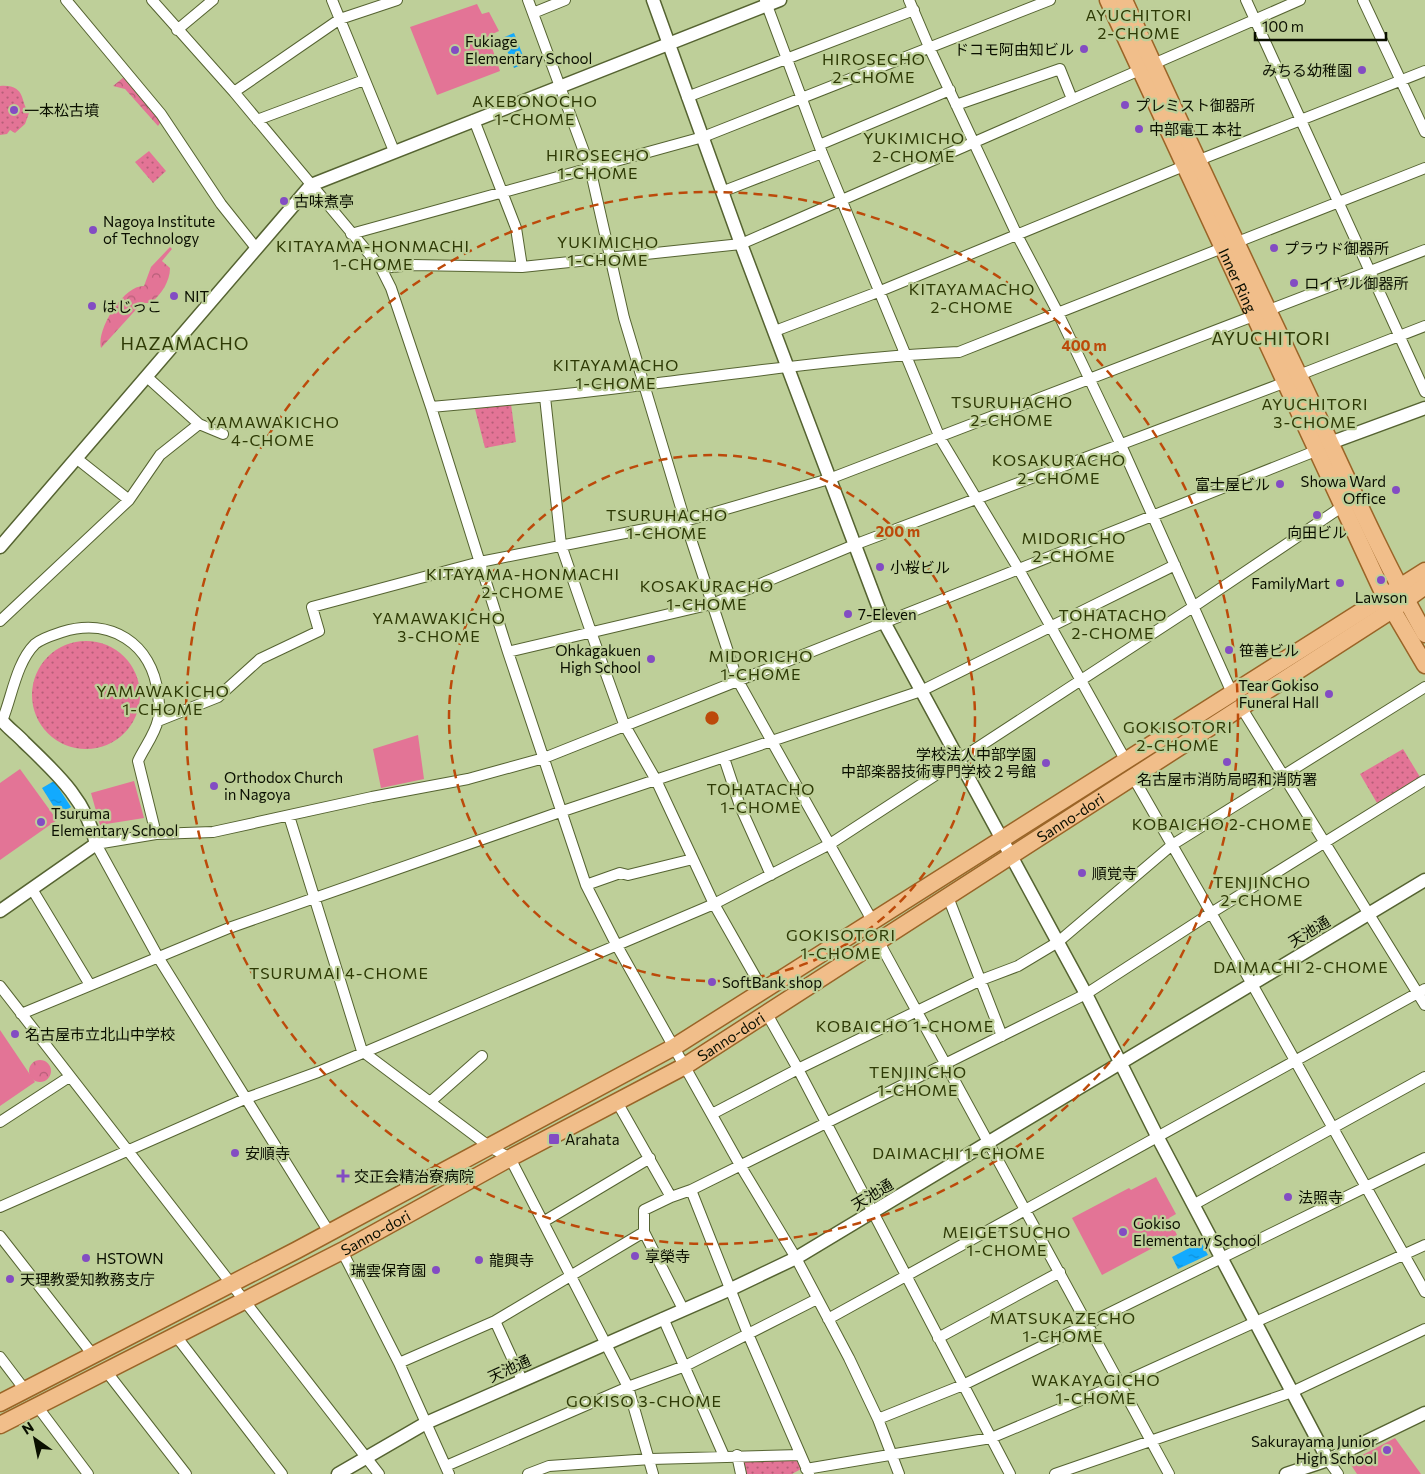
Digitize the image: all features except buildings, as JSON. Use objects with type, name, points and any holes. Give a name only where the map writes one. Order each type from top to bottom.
[{"type":"main road","name":"Inner Ring","points":[[1108,0],[1146,67],[1324,446],[1425,634]]},
{"type":"main road","name":"Inner Ring","points":[[1124,0],[1146,67]]},
{"type":"main road","name":"Inner Ring","points":[[1324,446],[1343,506],[1388,603],[1425,665]]},
{"type":"main road","name":"Sanno-dori","points":[[0,1425],[243,1302],[685,1066],[1241,707],[1402,593],[1425,571]]},
{"type":"main road","name":"Sanno-dori","points":[[1402,593],[1425,586]]},
{"type":"main road","name":"Sanno-dori","points":[[0,1403],[231,1284],[674,1047],[764,992],[1232,693],[1388,603]]},
{"type":"street","points":[[66,0],[161,114],[221,204],[256,248]]},
{"type":"street","points":[[152,0],[234,92],[381,268],[391,288],[431,407],[508,652],[586,885],[616,944],[740,1165],[796,1258],[878,1419],[899,1474]]},
{"type":"street","points":[[177,30],[214,0]]},
{"type":"street","points":[[332,0],[394,151]]},
{"type":"street","points":[[234,92],[340,19],[398,0]]},
{"type":"street","points":[[528,0],[590,168],[624,318],[685,521],[738,679],[873,922]]},
{"type":"street","points":[[533,13],[564,0]]},
{"type":"street","points":[[652,0],[724,191],[741,244],[884,622],[1086,994],[1157,1136],[1328,1460],[1338,1474]]},
{"type":"street","points":[[0,547],[310,185],[766,3],[780,0]]},
{"type":"street","points":[[909,0],[929,48],[1018,235],[1122,445],[1232,693]]},
{"type":"street","points":[[351,234],[703,137],[1050,0]]},
{"type":"street","points":[[1246,0],[1337,203],[1425,392]]},
{"type":"street","points":[[381,268],[413,265],[522,267],[741,244],[1300,0]]},
{"type":"street","points":[[1363,0],[1425,132]]},
{"type":"street","points":[[766,3],[841,200],[940,438],[1018,568],[1126,761]]},
{"type":"street","points":[[687,97],[914,10]]},
{"type":"street","points":[[956,105],[1060,69],[1072,99]]},
{"type":"street","points":[[775,331],[878,292],[1425,71]]},
{"type":"street","points":[[257,120],[364,80]]},
{"type":"street","points":[[724,191],[950,90]]},
{"type":"street","points":[[474,120],[516,228],[522,267]]},
{"type":"street","points":[[431,407],[545,397],[788,366],[905,354],[959,352],[1057,311],[1230,246],[1425,168]]},
{"type":"street","points":[[158,721],[218,697],[260,658],[319,631],[312,607],[480,562],[685,521],[829,479],[940,438],[1425,250]]},
{"type":"street","points":[[508,652],[712,604],[854,545],[975,498],[1122,445],[1425,326]]},
{"type":"street","points":[[147,377],[199,424],[223,434]]},
{"type":"street","points":[[545,397],[561,545],[590,632],[624,724],[656,780],[714,904],[764,992]]},
{"type":"street","points":[[0,911],[96,844],[156,834],[213,832],[372,797],[468,779],[544,758],[624,724],[1152,516],[1324,446],[1425,408]]},
{"type":"street","points":[[0,621],[129,500],[160,455],[199,424]]},
{"type":"street","points":[[76,458],[129,500]]},
{"type":"street","points":[[0,1207],[247,1098],[318,1072],[362,1051],[714,904],[771,875],[830,844],[1194,607],[1343,506]]},
{"type":"street","points":[[21,1014],[229,928],[560,812],[921,691],[1052,628],[1175,565]]},
{"type":"street","points":[[156,834],[138,761],[158,721],[159,704],[152,666],[137,645],[104,628],[78,627],[48,636],[35,644],[24,660],[1,719],[65,782],[78,800],[93,830],[96,844],[158,957],[329,1232]]},
{"type":"street","points":[[712,1114],[917,1010],[980,980],[1018,966],[1058,942],[1172,845],[1425,687]]},
{"type":"street","points":[[1241,707],[1369,914],[1421,991],[1425,1005]]},
{"type":"street","points":[[724,758],[740,806],[771,875]]},
{"type":"street","points":[[1133,777],[1296,1060],[1425,1292]]},
{"type":"street","points":[[684,1310],[644,1232],[644,1210],[690,1190],[826,1124],[1086,994],[1211,913],[1425,780]]},
{"type":"street","points":[[289,816],[362,1051],[490,1147],[510,1158],[628,1387],[653,1474]]},
{"type":"street","points":[[586,885],[620,873],[628,876],[693,859]]},
{"type":"street","name":"天池通","points":[[338,1474],[426,1422],[684,1310],[796,1258],[987,1141],[1121,1063],[1425,880]]},
{"type":"street","points":[[32,889],[90,985]]},
{"type":"street","points":[[948,897],[1002,1036]]},
{"type":"street","points":[[879,942],[987,1141],[1027,1210],[1086,1324],[1169,1474]]},
{"type":"street","points":[[0,986],[243,1302],[379,1474]]},
{"type":"street","points":[[828,1319],[1421,991]]},
{"type":"street","points":[[767,1014],[798,1069],[1010,1474]]},
{"type":"street","points":[[430,1102],[482,1056]]},
{"type":"street","points":[[0,1122],[69,1076]]},
{"type":"street","points":[[1194,1205],[1425,1077]]},
{"type":"street","points":[[616,1102],[671,1197]]},
{"type":"street","points":[[543,1222],[650,1158]]},
{"type":"street","points":[[878,1419],[963,1385],[1425,1158]]},
{"type":"street","points":[[690,1190],[748,1334],[807,1472],[991,1438],[1119,1384],[1425,1245]]},
{"type":"street","points":[[399,1363],[495,1321],[644,1232]]},
{"type":"street","points":[[0,1236],[93,1355]]},
{"type":"street","points":[[342,1250],[399,1363],[448,1470],[628,1387],[685,1366],[817,1299]]},
{"type":"street","points":[[938,1338],[1060,1272]]},
{"type":"street","points":[[663,1318],[724,1456]]},
{"type":"street","points":[[495,1321],[522,1380]]},
{"type":"street","points":[[1055,1474],[1292,1392],[1425,1329]]},
{"type":"street","points":[[176,1336],[282,1474]]},
{"type":"street","points":[[0,1357],[25,1390]]},
{"type":"street","points":[[106,1370],[186,1474]]},
{"type":"street","points":[[38,1406],[88,1474]]},
{"type":"street","points":[[1286,1474],[1328,1460],[1425,1412]]},
{"type":"street","points":[[528,1474],[549,1466],[571,1469],[650,1459],[800,1455]]},
{"type":"street","points":[[737,1456],[741,1474]]},
{"type":"green space","points":[[477,4],[482,14],[489,12],[499,31],[488,36],[500,71],[437,95],[410,27]]},
{"type":"green space","points":[[124,77],[162,120],[158,126],[125,89],[113,86]]},
{"type":"green space","name":"一本松古墳","points":[[0,86],[9,86],[19,91],[29,113],[25,124],[15,133],[10,130],[7,134],[0,135]]},
{"type":"green space","points":[[149,151],[166,171],[153,183],[135,162]]},
{"type":"green space","points":[[170,247],[172,249],[162,261],[170,268],[170,273],[167,283],[161,292],[151,303],[142,303],[101,348],[103,330],[113,310],[128,293],[144,286],[151,267]]},
{"type":"green space","points":[[511,404],[516,442],[485,448],[475,409]]},
{"type":"green space","points":[[86,641],[107,645],[124,657],[136,674],[140,695],[136,716],[124,733],[107,745],[86,749],[65,745],[48,733],[36,716],[32,695],[36,674],[48,657],[65,645]]},
{"type":"green space","points":[[418,735],[424,779],[381,788],[373,749]]},
{"type":"green space","points":[[1403,749],[1420,777],[1377,803],[1360,774]]},
{"type":"green space","points":[[20,769],[57,820],[0,860],[0,783]]},
{"type":"green space","points":[[134,781],[144,818],[100,825],[91,793]]},
{"type":"green space","points":[[0,1030],[35,1082],[0,1106]]},
{"type":"green space","points":[[40,1060],[48,1063],[51,1071],[48,1079],[40,1082],[32,1079],[29,1071],[32,1063]]},
{"type":"green space","points":[[1156,1177],[1176,1214],[1169,1218],[1177,1235],[1102,1275],[1072,1218],[1129,1188],[1131,1190]]},
{"type":"green space","name":"Sakurayama Junior High School","points":[[1395,1438],[1421,1474],[1357,1474],[1349,1462]]},
{"type":"green space","points":[[796,1459],[801,1469],[792,1474],[746,1474],[742,1461]]},
{"type":"water","points":[[514,33],[526,63],[514,68],[502,38]]},
{"type":"water","points":[[54,781],[71,807],[59,815],[42,788]]},
{"type":"water","points":[[1201,1242],[1208,1255],[1178,1269],[1172,1257]]},
{"type":"place","name":"ドコモ阿由知ビル","points":[[1084,49]]},
{"type":"place","name":"Fukiage Elementary School","points":[[455,50]]},
{"type":"place","name":"みちる幼稚園","points":[[1362,70]]},
{"type":"place","name":"プレミスト御器所","points":[[1125,105]]},
{"type":"place","name":"一本松古墳","points":[[14,110]]},
{"type":"place","name":"中部電工 本社","points":[[1139,129]]},
{"type":"place","name":"古味煮亭","points":[[284,201]]},
{"type":"place","name":"Nagoya Institute of Technology","points":[[93,230]]},
{"type":"place","name":"プラウド御器所","points":[[1274,248]]},
{"type":"place","name":"ロイヤル御器所","points":[[1294,283]]},
{"type":"place","name":"NIT","points":[[174,296]]},
{"type":"place","name":"はじっこ","points":[[92,306]]},
{"type":"place","name":"富士屋ビル","points":[[1280,484]]},
{"type":"place","name":"Showa Ward Office","points":[[1396,490]]},
{"type":"place","name":"向田ビル","points":[[1317,515]]},
{"type":"place","name":"小桜ビル","points":[[880,567]]},
{"type":"place","name":"Lawson","points":[[1381,580]]},
{"type":"place","name":"FamilyMart","points":[[1340,583]]},
{"type":"place","name":"7-Eleven","points":[[848,614]]},
{"type":"place","name":"笹善ビル","points":[[1229,650]]},
{"type":"place","name":"Ohkagakuen High School","points":[[651,659]]},
{"type":"place","name":"Tear Gokiso Funeral Hall","points":[[1329,694]]},
{"type":"place","name":"名古屋市消防局昭和消防署","points":[[1227,762]]},
{"type":"place","name":"学校法人中部学園 中部楽器技術専門学校２号館","points":[[1046,763]]},
{"type":"place","name":"Orthodox Church in Nagoya","points":[[214,786]]},
{"type":"place","name":"Tsuruma Elementary School","points":[[41,822]]},
{"type":"place","name":"順覚寺","points":[[1082,873]]},
{"type":"place","name":"SoftBank shop","points":[[712,982]]},
{"type":"place","name":"名古屋市立北山中学校","points":[[15,1034]]},
{"type":"place","name":"Arahata","points":[[554,1139]]},
{"type":"place","name":"安順寺","points":[[235,1153]]},
{"type":"place","name":"交正会精治寮病院","points":[[343,1176]]},
{"type":"place","name":"法照寺","points":[[1288,1197]]},
{"type":"place","name":"Gokiso Elementary School","points":[[1123,1232]]},
{"type":"place","name":"享榮寺","points":[[635,1256]]},
{"type":"place","name":"HSTOWN","points":[[86,1258]]},
{"type":"place","name":"龍興寺","points":[[479,1260]]},
{"type":"place","name":"瑞雲保育園","points":[[436,1270]]},
{"type":"place","name":"天理教愛知教務支庁","points":[[10,1279]]},
{"type":"place","name":"Sakurayama Junior High School","points":[[1387,1450]]},
{"type":"district","name":"AYUCHITORI 2-CHOME","points":[[1139,23]]},
{"type":"district","name":"HIROSECHO 2-CHOME","points":[[874,67]]},
{"type":"district","name":"AKEBONOCHO 1-CHOME","points":[[535,109]]},
{"type":"district","name":"YUKIMICHO 2-CHOME","points":[[914,146]]},
{"type":"district","name":"HIROSECHO 1-CHOME","points":[[598,163]]},
{"type":"district","name":"YUKIMICHO 1-CHOME","points":[[608,250]]},
{"type":"district","name":"KITAYAMA-HONMACHI 1-CHOME","points":[[373,254]]},
{"type":"district","name":"KITAYAMACHO 2-CHOME","points":[[972,297]]},
{"type":"district","name":"AYUCHITORI","points":[[1271,338]]},
{"type":"district","name":"HAZAMACHO","points":[[185,343]]},
{"type":"district","name":"KITAYAMACHO 1-CHOME","points":[[616,373]]},
{"type":"district","name":"TSURUHACHO 2-CHOME","points":[[1012,410]]},
{"type":"district","name":"AYUCHITORI 3-CHOME","points":[[1315,412]]},
{"type":"district","name":"YAMAWAKICHO 4-CHOME","points":[[273,430]]},
{"type":"district","name":"KOSAKURACHO 2-CHOME","points":[[1059,468]]},
{"type":"district","name":"TSURUHACHO 1-CHOME","points":[[667,523]]},
{"type":"district","name":"MIDORICHO 2-CHOME","points":[[1074,546]]},
{"type":"district","name":"KITAYAMA-HONMACHI 2-CHOME","points":[[523,582]]},
{"type":"district","name":"KOSAKURACHO 1-CHOME","points":[[707,594]]},
{"type":"district","name":"TOHATACHO 2-CHOME","points":[[1113,623]]},
{"type":"district","name":"YAMAWAKICHO 3-CHOME","points":[[439,626]]},
{"type":"district","name":"MIDORICHO 1-CHOME","points":[[761,664]]},
{"type":"district","name":"YAMAWAKICHO 1-CHOME","points":[[163,699]]},
{"type":"district","name":"GOKISOTORI 2-CHOME","points":[[1178,735]]},
{"type":"district","name":"TOHATACHO 1-CHOME","points":[[761,797]]},
{"type":"district","name":"KOBAICHO 2-CHOME","points":[[1222,823]]},
{"type":"district","name":"TENJINCHO 2-CHOME","points":[[1262,890]]},
{"type":"district","name":"GOKISOTORI 1-CHOME","points":[[841,943]]},
{"type":"district","name":"DAIMACHI 2-CHOME","points":[[1301,966]]},
{"type":"district","name":"TSURUMAI 4-CHOME","points":[[339,972]]},
{"type":"district","name":"KOBAICHO 1-CHOME","points":[[905,1025]]},
{"type":"district","name":"TENJINCHO 1-CHOME","points":[[918,1080]]},
{"type":"district","name":"DAIMACHI 1-CHOME","points":[[959,1152]]},
{"type":"district","name":"MEIGETSUCHO 1-CHOME","points":[[1007,1240]]},
{"type":"district","name":"MATSUKAZECHO 1-CHOME","points":[[1063,1326]]},
{"type":"district","name":"WAKAYAGICHO 1-CHOME","points":[[1096,1388]]},
{"type":"district","name":"GOKISO 3-CHOME","points":[[644,1400]]}]
